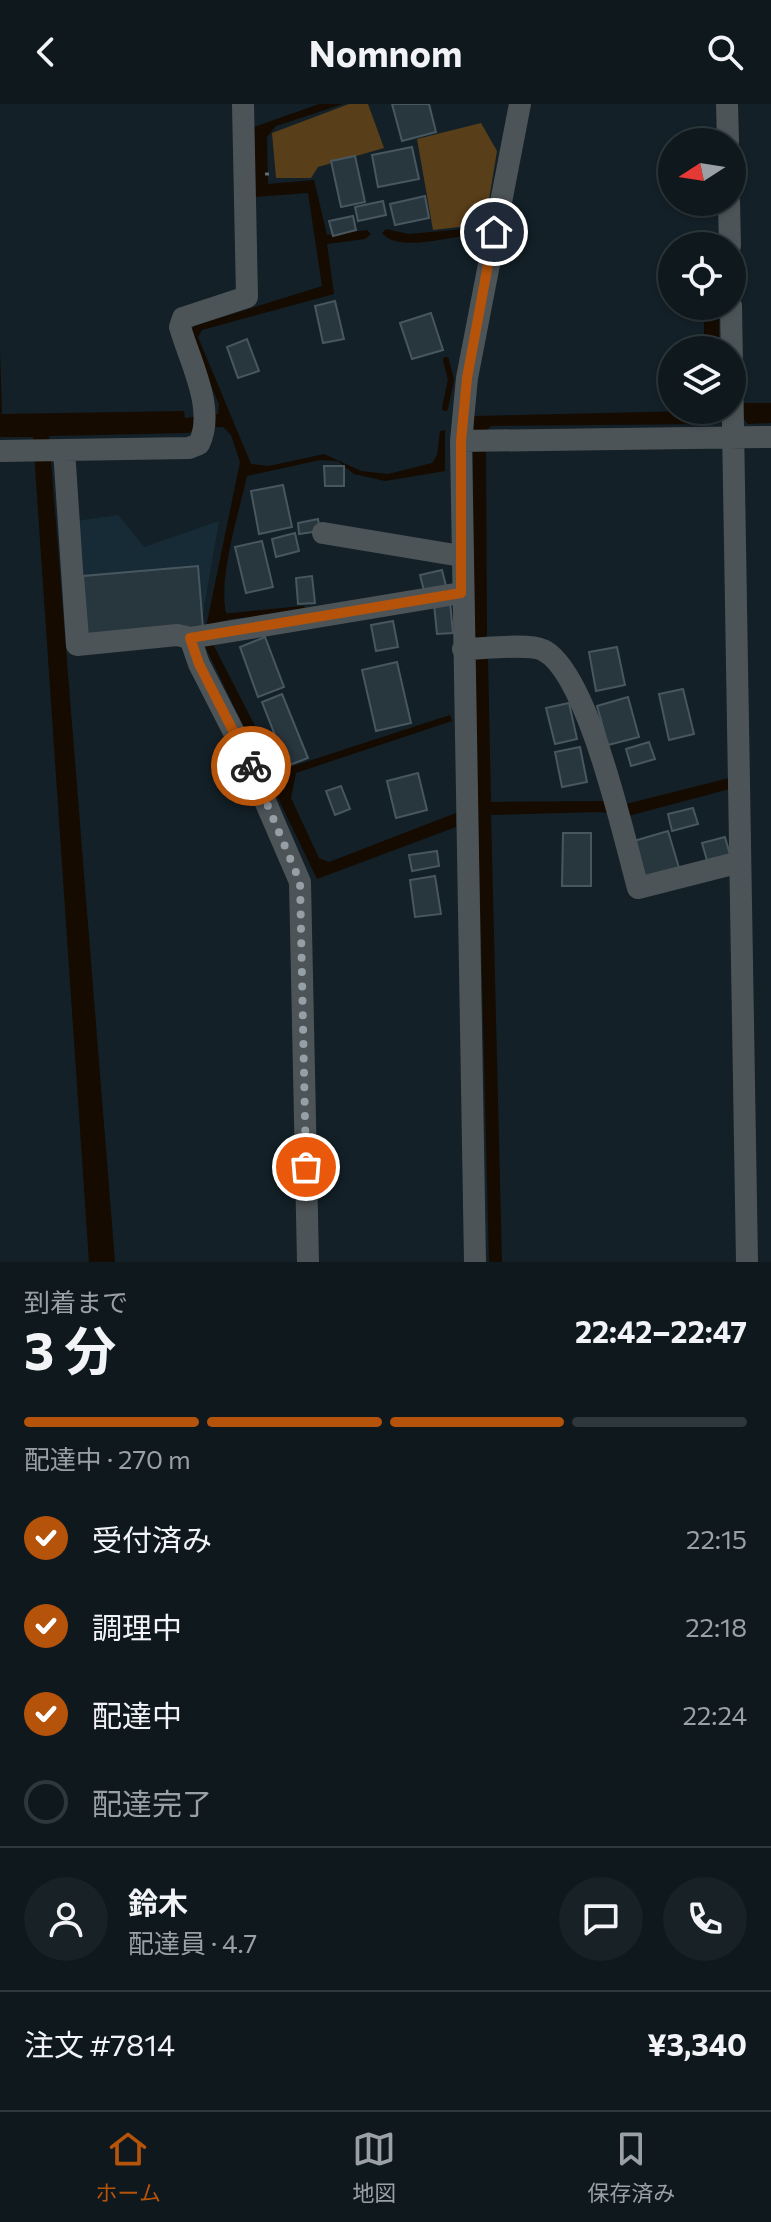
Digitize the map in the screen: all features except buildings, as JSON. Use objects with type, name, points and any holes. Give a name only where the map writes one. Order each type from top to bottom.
[{"type":"street","points":[[0,451],[189,448],[199,444],[205,421],[180,327],[183,318],[247,297],[243,104]]},
{"type":"street","points":[[475,1262],[461,593],[461,441],[467,378],[520,104]]},
{"type":"street","points":[[727,104],[728,128]]},
{"type":"street","points":[[733,424],[747,1262]]},
{"type":"street","points":[[461,441],[733,430],[771,437]]},
{"type":"street","points":[[59,450],[77,645],[177,635],[190,638],[461,593]]},
{"type":"street","points":[[323,533],[461,556]]},
{"type":"street","points":[[190,638],[199,664],[243,750],[300,882],[308,1262]]},
{"type":"street","points":[[463,649],[539,648],[554,657],[590,719],[638,888],[740,862]]},
{"type":"shaded area","points":[[319,104],[343,104],[276,126],[267,137],[268,184],[314,180],[327,235],[367,230],[371,234],[365,239],[327,244],[334,294],[202,330],[198,337],[251,464],[269,466],[324,454],[361,471],[388,474],[432,463],[437,455],[440,431],[445,430],[445,471],[385,481],[354,474],[338,461],[320,460],[247,476],[226,569],[224,588],[228,620],[218,622],[213,644],[278,771],[450,715],[452,721],[296,773],[291,798],[319,858],[329,862],[456,813],[456,827],[317,879],[203,642],[240,462],[231,435],[223,427],[196,428],[189,433],[49,436],[115,1262],[89,1262],[33,437],[0,437],[0,350],[2,414],[184,411],[185,418],[218,414],[219,404],[188,334],[194,326],[322,286],[308,193],[255,197],[254,127]]},
{"type":"shaded area","points":[[349,104],[368,104],[384,148],[318,167],[311,178],[276,178],[272,133]]},
{"type":"shaded area","points":[[481,123],[497,151],[485,224],[433,230],[417,139]]},
{"type":"shaded area","points":[[386,229],[409,234],[464,229],[468,232],[465,236],[409,243],[389,239],[382,233]]},
{"type":"shaded area","points":[[704,320],[719,320],[719,336],[704,336]]},
{"type":"shaded area","points":[[746,403],[771,403],[771,423],[748,424]]},
{"type":"shaded area","points":[[658,412],[658,424],[712,424],[491,426],[485,432],[474,432],[474,416]]},
{"type":"shaded area","points":[[473,451],[486,451],[487,640],[474,640]]},
{"type":"shaded area","points":[[118,515],[144,547],[219,521],[201,626],[80,638],[75,521]]},
{"type":"shaded area","points":[[474,658],[488,658],[491,802],[606,801],[622,805],[729,778],[730,789],[628,816],[600,812],[491,815],[502,1262],[489,1262]]},
{"type":"waterway","points":[[445,408],[451,380],[446,360]]},
{"type":"waterway","points":[[222,617],[302,609]]},
{"type":"way so far","points":[[251,766],[300,882],[306,1167]]},
{"type":"route","points":[[251,766],[199,664],[190,638],[461,593],[461,441],[467,378],[494,232]]}]
